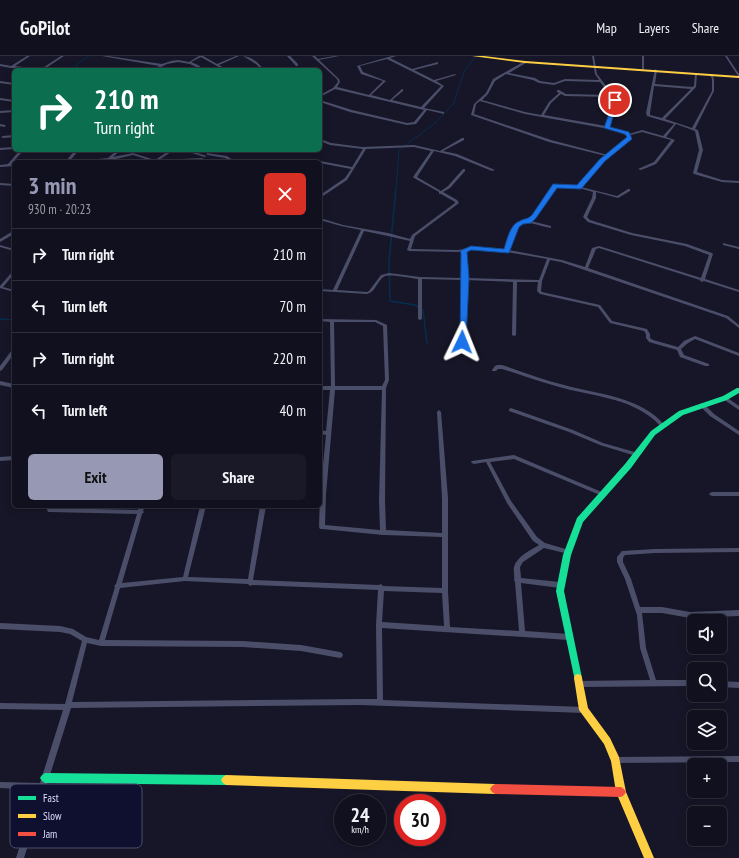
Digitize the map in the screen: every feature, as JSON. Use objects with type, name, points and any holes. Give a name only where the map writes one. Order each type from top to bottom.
[{"type":"street","points":[[11,67],[29,56]]},
{"type":"street","points":[[45,68],[63,56]]},
{"type":"street","points":[[104,56],[161,65]]},
{"type":"street","points":[[188,62],[199,56],[222,68]]},
{"type":"street","points":[[216,65],[238,56]]},
{"type":"street","points":[[244,56],[257,63],[262,68]]},
{"type":"street","points":[[288,56],[297,65]]},
{"type":"street","points":[[312,56],[338,79],[338,85],[335,88],[322,95]]},
{"type":"street","points":[[318,60],[338,56]]},
{"type":"street","points":[[370,95],[385,81],[363,74],[357,67],[395,56]]},
{"type":"street","points":[[474,56],[525,62],[739,76]]},
{"type":"street","points":[[593,56],[596,74],[616,102],[607,128]]},
{"type":"street","points":[[643,56],[643,69]]},
{"type":"street","points":[[726,56],[739,76]]},
{"type":"street","points":[[322,102],[351,111],[407,124],[415,123],[424,109],[443,86],[387,58]]},
{"type":"street","points":[[156,68],[173,60],[188,62],[200,68]]},
{"type":"street","points":[[525,62],[494,80],[490,90],[475,104],[472,114],[550,141],[609,156]]},
{"type":"street","points":[[412,70],[437,63]]},
{"type":"street","points":[[0,65],[21,68]]},
{"type":"street","points":[[656,70],[648,113],[649,116],[696,130],[701,150],[695,173],[722,181],[739,182]]},
{"type":"street","points":[[506,73],[534,79],[539,82],[554,84],[565,80],[602,81]]},
{"type":"street","points":[[663,119],[694,88],[696,74]]},
{"type":"street","points":[[434,82],[456,75]]},
{"type":"street","points":[[693,129],[713,90],[713,79],[711,75]]},
{"type":"street","points":[[0,82],[12,84]]},
{"type":"street","points":[[654,85],[694,88]]},
{"type":"street","points":[[335,88],[443,113]]},
{"type":"street","points":[[390,101],[402,90]]},
{"type":"street","points":[[542,116],[559,92],[613,96]]},
{"type":"street","points":[[0,99],[12,101]]},
{"type":"street","points":[[480,100],[525,113],[607,128],[629,135],[639,131],[664,137],[673,141],[655,164],[640,169]]},
{"type":"street","points":[[0,112],[12,110]]},
{"type":"street","points":[[664,137],[675,124]]},
{"type":"street","points":[[579,188],[591,172],[630,138],[629,135]]},
{"type":"street","points":[[3,137],[12,136]]},
{"type":"street","points":[[441,151],[463,139]]},
{"type":"street","points":[[322,140],[330,144],[365,148],[402,145],[441,151],[493,170]]},
{"type":"street","points":[[0,149],[12,148]]},
{"type":"street","points":[[322,196],[342,182],[353,168],[365,148]]},
{"type":"street","points":[[433,150],[414,175],[416,178],[440,193],[455,200],[457,203],[413,236],[410,240],[408,249],[463,251],[471,248],[507,251],[549,259],[586,269],[727,317],[739,327]]},
{"type":"street","points":[[13,160],[20,152]]},
{"type":"street","points":[[69,160],[75,152]]},
{"type":"street","points":[[110,158],[117,152]]},
{"type":"street","points":[[157,160],[169,152]]},
{"type":"street","points":[[192,152],[205,156]]},
{"type":"street","points":[[201,160],[210,152]]},
{"type":"street","points":[[94,160],[136,154],[152,160]]},
{"type":"street","points":[[165,160],[205,156],[226,157],[231,160]]},
{"type":"street","points":[[0,171],[1,166],[9,165],[12,162]]},
{"type":"street","points":[[322,163],[353,168]]},
{"type":"street","points":[[440,193],[448,187],[464,170]]},
{"type":"street","points":[[0,185],[12,185]]},
{"type":"street","points":[[529,222],[555,186],[579,188],[620,197],[629,190]]},
{"type":"street","points":[[594,192],[594,198],[585,217],[589,221],[631,234],[686,245],[711,254],[702,281]]},
{"type":"street","points":[[322,220],[339,226],[362,231],[394,234],[410,240]]},
{"type":"street","points":[[507,251],[512,234],[517,226],[522,222],[529,222],[550,227]]},
{"type":"street","points":[[334,291],[362,231]]},
{"type":"street","points":[[0,241],[12,233]]},
{"type":"street","points":[[724,244],[739,248]]},
{"type":"street","points":[[0,246],[12,249]]},
{"type":"street","points":[[586,269],[594,248],[599,247],[702,281],[739,291]]},
{"type":"street","points":[[462,342],[465,278],[465,253],[463,251]]},
{"type":"street","points":[[549,259],[540,281],[539,291],[541,293],[599,306],[611,322],[645,330],[650,340],[679,349],[683,348],[686,342],[694,337],[739,355]]},
{"type":"street","points":[[12,274],[1,287],[12,290]]},
{"type":"street","points":[[322,290],[367,293],[385,274],[420,278],[540,281]]},
{"type":"street","points":[[420,278],[420,319]]},
{"type":"street","points":[[514,335],[515,280]]},
{"type":"street","points":[[322,320],[376,321],[385,325],[387,380],[384,388],[382,500],[383,533]]},
{"type":"street","points":[[332,321],[333,388],[328,433],[322,527],[383,533],[444,536]]},
{"type":"street","points":[[679,349],[682,356],[707,365]]},
{"type":"street","points":[[0,369],[12,354]]},
{"type":"street","points":[[494,370],[497,367],[502,367],[565,387],[619,401],[647,412],[658,419],[663,426]]},
{"type":"street","points":[[0,383],[12,386]]},
{"type":"street","points":[[322,388],[384,388]]},
{"type":"street","points":[[649,858],[621,792],[616,760],[608,741],[584,710],[560,585],[580,520],[628,466],[636,454],[644,447],[650,435],[674,417],[702,405],[725,398],[739,390]]},
{"type":"street","points":[[725,398],[739,408]]},
{"type":"street","points":[[702,405],[712,415],[739,433]]},
{"type":"street","points":[[511,410],[571,431],[602,444],[636,454]]},
{"type":"street","points":[[439,412],[445,498],[445,591],[448,629]]},
{"type":"street","points":[[322,432],[328,433]]},
{"type":"street","points":[[474,462],[510,457],[520,459],[602,494]]},
{"type":"street","points":[[0,460],[12,458]]},
{"type":"street","points":[[487,460],[509,502],[532,536],[543,545],[569,552]]},
{"type":"street","points":[[712,494],[739,494]]},
{"type":"street","points":[[50,510],[82,508],[142,509],[101,643]]},
{"type":"street","points":[[185,580],[203,508]]},
{"type":"street","points":[[250,583],[263,508]]},
{"type":"street","points":[[522,634],[517,567],[519,563],[543,545]]},
{"type":"street","points":[[654,683],[643,648],[638,610],[628,579],[619,558],[624,553],[670,550],[739,550]]},
{"type":"street","points":[[118,586],[185,580],[381,587],[445,591]]},
{"type":"street","points":[[517,580],[560,585]]},
{"type":"street","points":[[380,703],[379,625],[381,587]]},
{"type":"street","points":[[638,610],[662,610],[690,615],[739,613]]},
{"type":"street","points":[[379,625],[570,637]]},
{"type":"street","points":[[0,626],[60,629],[71,631],[85,640],[101,643],[243,644],[301,648],[340,655]]},
{"type":"street","points":[[43,784],[68,706],[85,640]]},
{"type":"street","points":[[579,684],[687,683]]},
{"type":"street","points":[[727,684],[739,685]]},
{"type":"street","points":[[0,706],[68,706],[224,702],[380,703],[584,710]]},
{"type":"street","points":[[616,760],[738,760]]},
{"type":"street","points":[[45,778],[272,780],[478,789],[621,792]]},
{"type":"street","points":[[0,785],[10,785]]},
{"type":"street","points":[[20,858],[23,848]]},
{"type":"waterway","points":[[76,68],[77,64],[89,56]]},
{"type":"waterway","points":[[396,189],[399,150],[435,123],[453,104],[465,70],[476,56]]},
{"type":"waterway","points":[[396,188],[389,262],[390,301],[415,305],[423,310],[427,343]]},
{"type":"waterway","points":[[0,319],[12,320]]},
{"type":"traffic: fast","points":[[578,678],[560,591],[567,555],[580,520],[628,466],[653,433],[681,413],[725,398],[739,390]]},
{"type":"traffic: fast","points":[[45,778],[226,780]]},
{"type":"traffic: slow","points":[[474,56],[525,62],[739,77]]},
{"type":"traffic: slow","points":[[578,678],[584,710],[607,741],[616,760],[621,792],[649,858]]},
{"type":"traffic: slow","points":[[226,780],[495,789]]},
{"type":"traffic: jam","points":[[495,789],[621,792]]},
{"type":"route","points":[[462,342],[465,278],[465,253],[463,251],[467,248],[507,251],[512,234],[517,226],[522,222],[529,222],[534,217],[556,185],[579,188],[591,172],[599,166],[602,160],[611,155],[630,138],[627,133],[607,128],[616,102],[615,100]]}]
